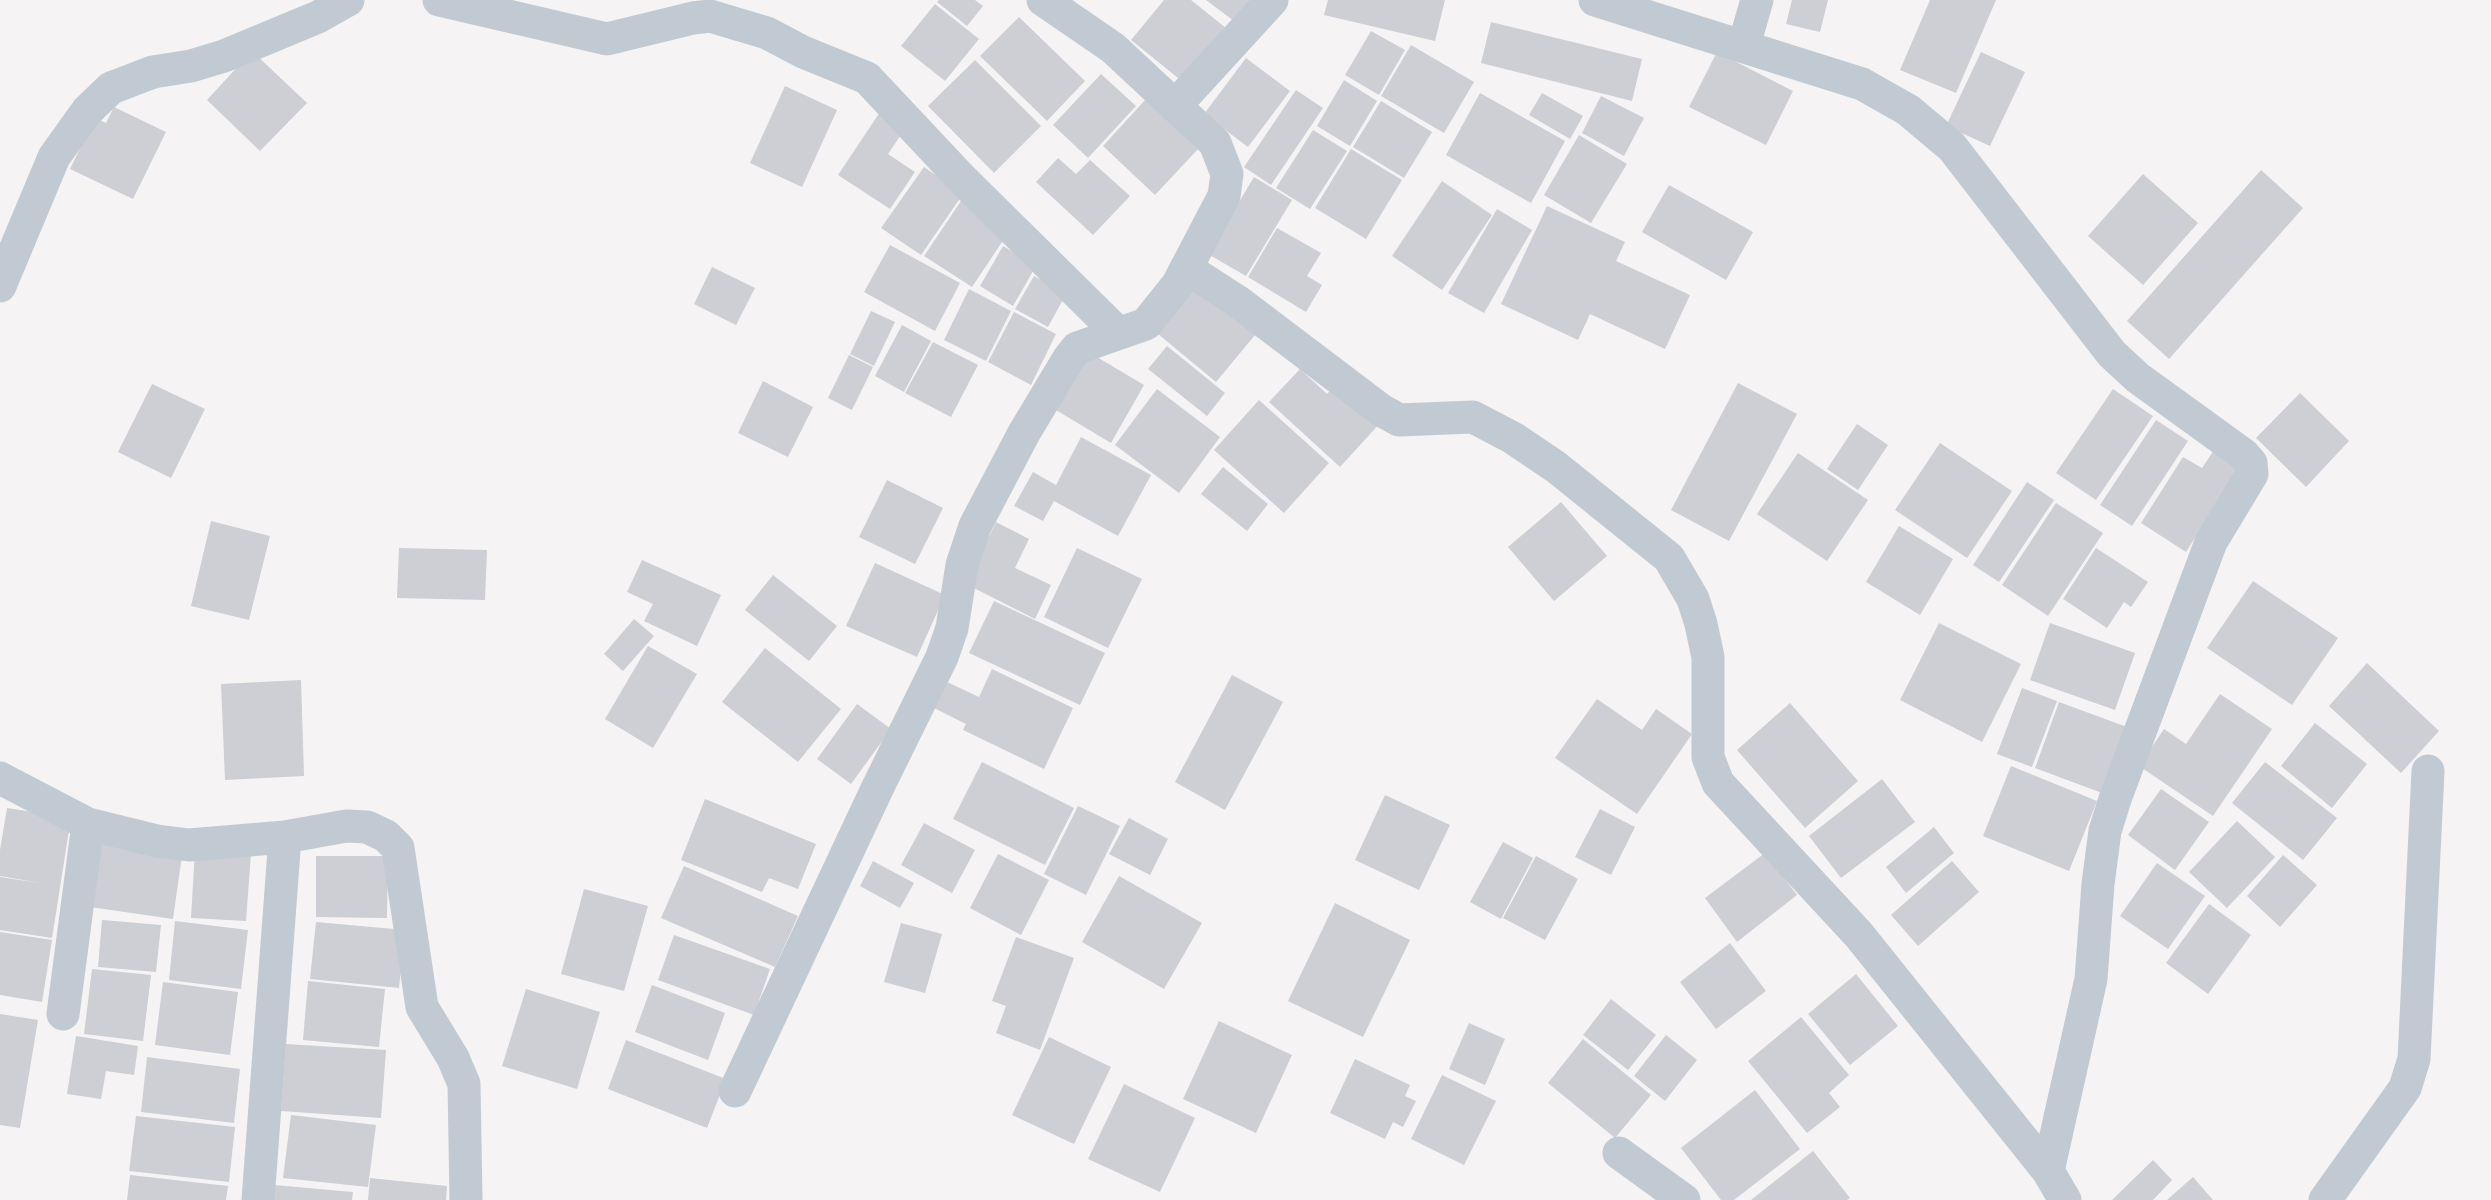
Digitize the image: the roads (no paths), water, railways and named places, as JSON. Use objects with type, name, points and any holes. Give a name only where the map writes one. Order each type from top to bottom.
[{"type":"street","points":[[1,280],[54,157],[87,111],[111,88],[153,72],[191,66],[224,56],[318,17],[348,0]]},
{"type":"street","points":[[438,0],[607,39],[710,16],[767,33],[803,52],[867,78],[962,179],[1117,332]]},
{"type":"street","points":[[735,1091],[877,789],[942,657],[952,628],[962,565],[975,526],[1024,433],[1077,348],[1117,332],[1146,324],[1178,284],[1224,196],[1227,174],[1215,143],[1113,48],[1043,0]]},
{"type":"street","points":[[1175,106],[1272,0]]},
{"type":"street","points":[[1595,0],[1862,84],[1908,110],[1952,147],[2112,354],[2138,378],[2243,454],[2251,463],[2252,474],[2211,542],[2105,831],[2098,884],[2091,979],[2048,1172]]},
{"type":"street","points":[[1744,45],[1757,0]]},
{"type":"street","points":[[1186,268],[1237,301],[1381,410],[1399,420],[1473,417],[1513,438],[1556,467],[1669,558],[1693,599],[1701,624],[1708,657],[1708,757],[1718,783],[1859,935],[2048,1172],[2065,1200]]},
{"type":"street","points":[[2325,1200],[2405,1088],[2414,1059],[2428,771]]},
{"type":"street","points":[[0,778],[88,824],[157,841],[189,845],[285,837],[346,826],[367,827],[386,836],[398,848],[422,1007],[453,1058],[464,1084],[466,1200]]},
{"type":"street","points":[[63,1014],[88,824]]},
{"type":"street","points":[[258,1200],[285,837]]},
{"type":"street","points":[[1619,1153],[1684,1200]]}]
